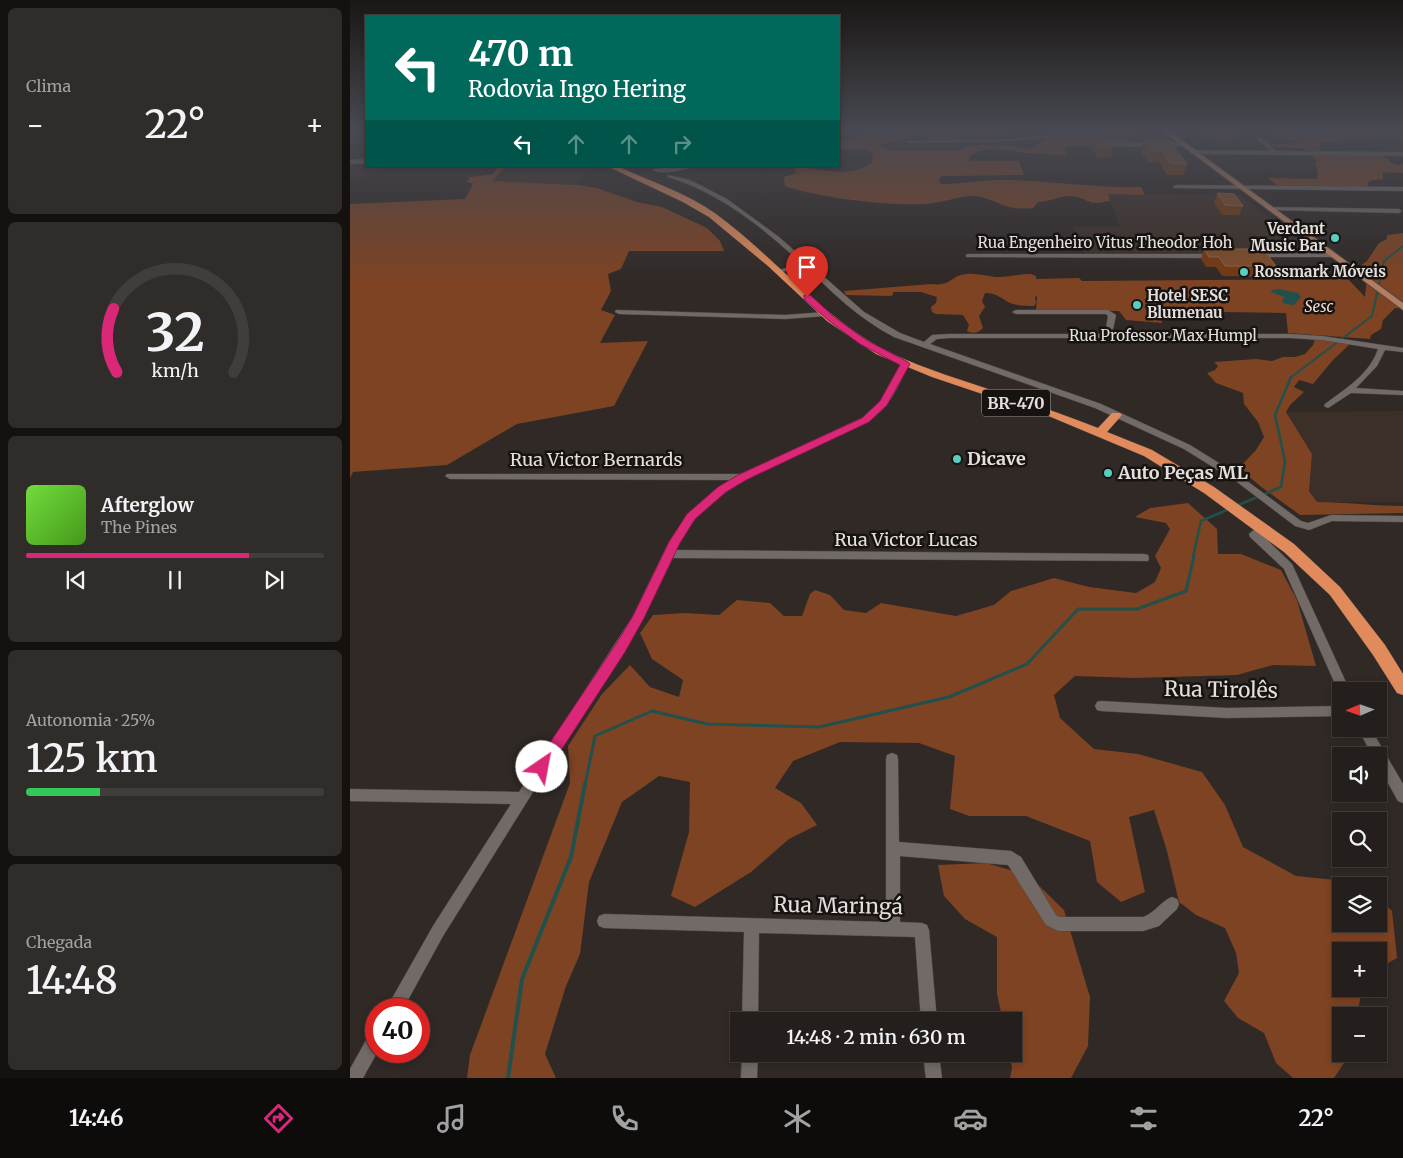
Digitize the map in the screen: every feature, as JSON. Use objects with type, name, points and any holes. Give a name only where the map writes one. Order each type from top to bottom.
[{"type":"highway","name":"BR-470","points":[[642,180],[686,200],[712,215],[780,272],[825,314],[863,342],[905,364],[1055,416],[1148,453],[1209,490],[1254,528],[1306,563],[1335,591],[1380,650],[1401,683]]},
{"type":"highway","points":[[1100,433],[1116,415]]},
{"type":"main road","points":[[1232,180],[1403,307]]},
{"type":"street","points":[[688,180],[747,216],[806,264],[860,314],[897,335],[1056,390],[1187,447],[1240,480],[1298,524],[1309,527],[1332,518],[1403,519]]},
{"type":"street","points":[[1176,187],[1403,189]]},
{"type":"street","points":[[1270,209],[1398,211]]},
{"type":"street","name":"Rua Engenheiro Vitus Theodor Hoh","points":[[1252,256],[1333,255]]},
{"type":"street","name":"Rua Engenheiro Vitus Theodor Hoh","points":[[968,256],[1222,256]]},
{"type":"street","points":[[780,272],[806,264]]},
{"type":"street","points":[[619,312],[785,317],[825,314]]},
{"type":"street","points":[[1016,312],[1108,312],[1112,315],[1108,336]]},
{"type":"street","name":"Rua Professor Max Humpl","points":[[924,345],[935,338],[949,336],[1322,338],[1403,350]]},
{"type":"street","points":[[1328,406],[1376,364],[1382,347]]},
{"type":"street","points":[[400,998],[438,931],[620,648],[638,618],[668,554],[691,516],[722,489],[742,477],[865,420],[884,403],[905,364]]},
{"type":"street","points":[[1348,390],[1403,393]]},
{"type":"street","name":"Rua Victor Bernards","points":[[450,476],[742,477]]},
{"type":"street","points":[[1254,528],[1288,566],[1340,682]]},
{"type":"street","name":"Rua Victor Lucas","points":[[668,554],[1144,558]]},
{"type":"street","name":"Rua Tirolês","points":[[1101,706],[1227,713],[1332,711]]},
{"type":"street","points":[[1369,738],[1403,797]]},
{"type":"street","points":[[892,759],[894,928]]},
{"type":"street","points":[[350,795],[522,798]]},
{"type":"street","points":[[892,848],[1011,858],[1016,862],[1051,920],[1058,924],[1143,924],[1154,921],[1172,904]]},
{"type":"street","name":"Rua Maringá","points":[[604,921],[922,930],[928,1012]]},
{"type":"street","points":[[750,1012],[752,926]]},
{"type":"street","points":[[354,1078],[365,1058]]},
{"type":"street","points":[[749,1078],[750,1062]]},
{"type":"street","points":[[932,1062],[934,1078]]},
{"type":"shaded area","points":[[493,180],[580,180],[578,185]]},
{"type":"shaded area","points":[[1107,194],[1240,195],[1316,254],[1084,254],[1074,227],[1120,227]]},
{"type":"shaded area","points":[[1403,411],[1403,502],[1317,502],[1309,491],[1312,454],[1286,412]]},
{"type":"green space","points":[[468,180],[493,180],[578,185],[597,188],[637,202],[662,207],[707,228],[720,241],[724,251],[629,251],[621,269],[608,274],[611,291],[601,310],[615,315],[600,343],[648,341],[614,406],[517,424],[447,465],[353,472],[350,478],[350,204],[465,199],[473,184],[467,182]]},
{"type":"green space","points":[[784,180],[939,180],[942,184],[951,184],[1016,180],[1141,187],[1145,195],[1108,194],[1110,201],[1097,203],[1066,196],[1038,202],[1033,208],[1022,209],[978,196],[925,204],[892,204],[817,194],[785,186]]},
{"type":"green space","points":[[1271,180],[1374,180],[1369,181],[1367,187],[1278,186]]},
{"type":"green space","name":"Sesc","points":[[1403,233],[1403,308],[1395,308],[1383,320],[1381,329],[1371,335],[1370,339],[1288,333],[1286,313],[1161,311],[1162,323],[1126,320],[1119,311],[1036,310],[1037,296],[1035,297],[1036,303],[1034,306],[1025,306],[1010,303],[989,293],[985,293],[982,301],[985,307],[979,316],[983,328],[977,332],[971,332],[967,331],[969,325],[963,315],[936,314],[932,312],[931,307],[936,303],[937,297],[921,292],[893,292],[893,295],[890,296],[846,295],[844,291],[943,284],[957,276],[967,274],[995,277],[1031,274],[1036,276],[1036,279],[1079,278],[1082,281],[1348,279],[1365,297],[1367,276],[1357,268],[1367,261],[1379,243],[1387,239],[1387,235]]},
{"type":"green space","points":[[1315,339],[1350,344],[1333,360],[1313,384],[1299,380],[1294,387],[1304,392],[1290,405],[1286,412],[1312,454],[1309,491],[1317,502],[1403,506],[1403,513],[1300,515],[1260,486],[1245,471],[1237,470],[1256,450],[1264,437],[1258,422],[1244,404],[1243,393],[1216,383],[1207,373],[1215,370],[1218,366],[1214,362],[1256,359],[1272,361],[1283,357],[1295,357],[1305,354],[1313,345]]},
{"type":"green space","points":[[1188,503],[1217,529],[1218,554],[1241,554],[1281,570],[1297,600],[1316,666],[1273,665],[1237,675],[1134,678],[1075,676],[1054,695],[1060,718],[1094,749],[1138,754],[1202,772],[1225,805],[1243,847],[1296,876],[1332,880],[1332,932],[1387,932],[1387,906],[1392,911],[1397,958],[1387,964],[1387,942],[1332,942],[1332,997],[1361,997],[1359,1007],[1332,1007],[1332,1062],[1345,1062],[1334,1078],[1293,1078],[1276,1063],[1264,1033],[1238,1018],[1224,1001],[1239,973],[1236,953],[1225,928],[1196,915],[1179,902],[1167,851],[1154,810],[1129,817],[1145,892],[1121,902],[1097,882],[1090,841],[1026,816],[969,816],[950,809],[955,756],[919,743],[840,742],[793,761],[775,788],[801,803],[817,825],[789,839],[751,872],[695,907],[671,896],[689,832],[690,782],[659,776],[622,802],[589,882],[580,954],[566,986],[545,1054],[556,1078],[467,1078],[470,1055],[570,783],[568,746],[602,694],[630,665],[650,687],[679,697],[683,680],[652,659],[640,633],[653,615],[685,613],[719,615],[737,600],[770,603],[784,616],[802,616],[810,594],[815,590],[830,595],[844,610],[866,613],[881,603],[956,616],[994,605],[1011,591],[1054,578],[1089,587],[1136,593],[1155,582],[1161,568],[1155,556],[1170,529],[1166,523],[1135,517],[1150,508]]},
{"type":"green space","points":[[986,863],[1028,875],[1064,910],[1090,997],[1088,1046],[1071,1078],[1010,1078],[1012,1068],[1011,1062],[1022,1062],[1022,1012],[1001,1012],[997,994],[997,937],[965,919],[944,896],[938,865]]},
{"type":"water","points":[[1279,289],[1298,293],[1301,297],[1294,305],[1285,304],[1282,301],[1284,297],[1271,292],[1272,290]]},
{"type":"building","points":[[1217,193],[1234,194],[1243,206],[1225,205]]},
{"type":"building","points":[[1204,249],[1263,249],[1276,266],[1225,266],[1219,257],[1209,257]]},
{"type":"waterway","points":[[1291,377],[1372,316],[1384,261],[1403,246]]},
{"type":"waterway","points":[[1236,506],[1281,487],[1285,461],[1275,415],[1291,377]]},
{"type":"waterway","points":[[1193,557],[1201,521],[1229,509]]},
{"type":"waterway","points":[[585,785],[595,736],[652,711],[707,724],[819,727],[949,697],[1027,664],[1078,609],[1137,609],[1186,591],[1194,556]]},
{"type":"waterway","points":[[508,1078],[522,979],[571,857],[585,784]]},
{"type":"place","name":"Verdant Music Bar","points":[[1335,238]]},
{"type":"place","name":"Rossmark Móveis","points":[[1244,272]]},
{"type":"place","name":"Hotel SESC Blumenau","points":[[1137,305]]},
{"type":"place","name":"Dicave","points":[[957,459]]},
{"type":"place","name":"Auto Peças ML","points":[[1108,473]]},
{"type":"route","points":[[542,767],[638,618],[674,542],[691,516],[705,502],[742,477],[865,420],[874,414],[884,403],[899,378],[905,364],[880,352],[845,330],[807,297]]}]
